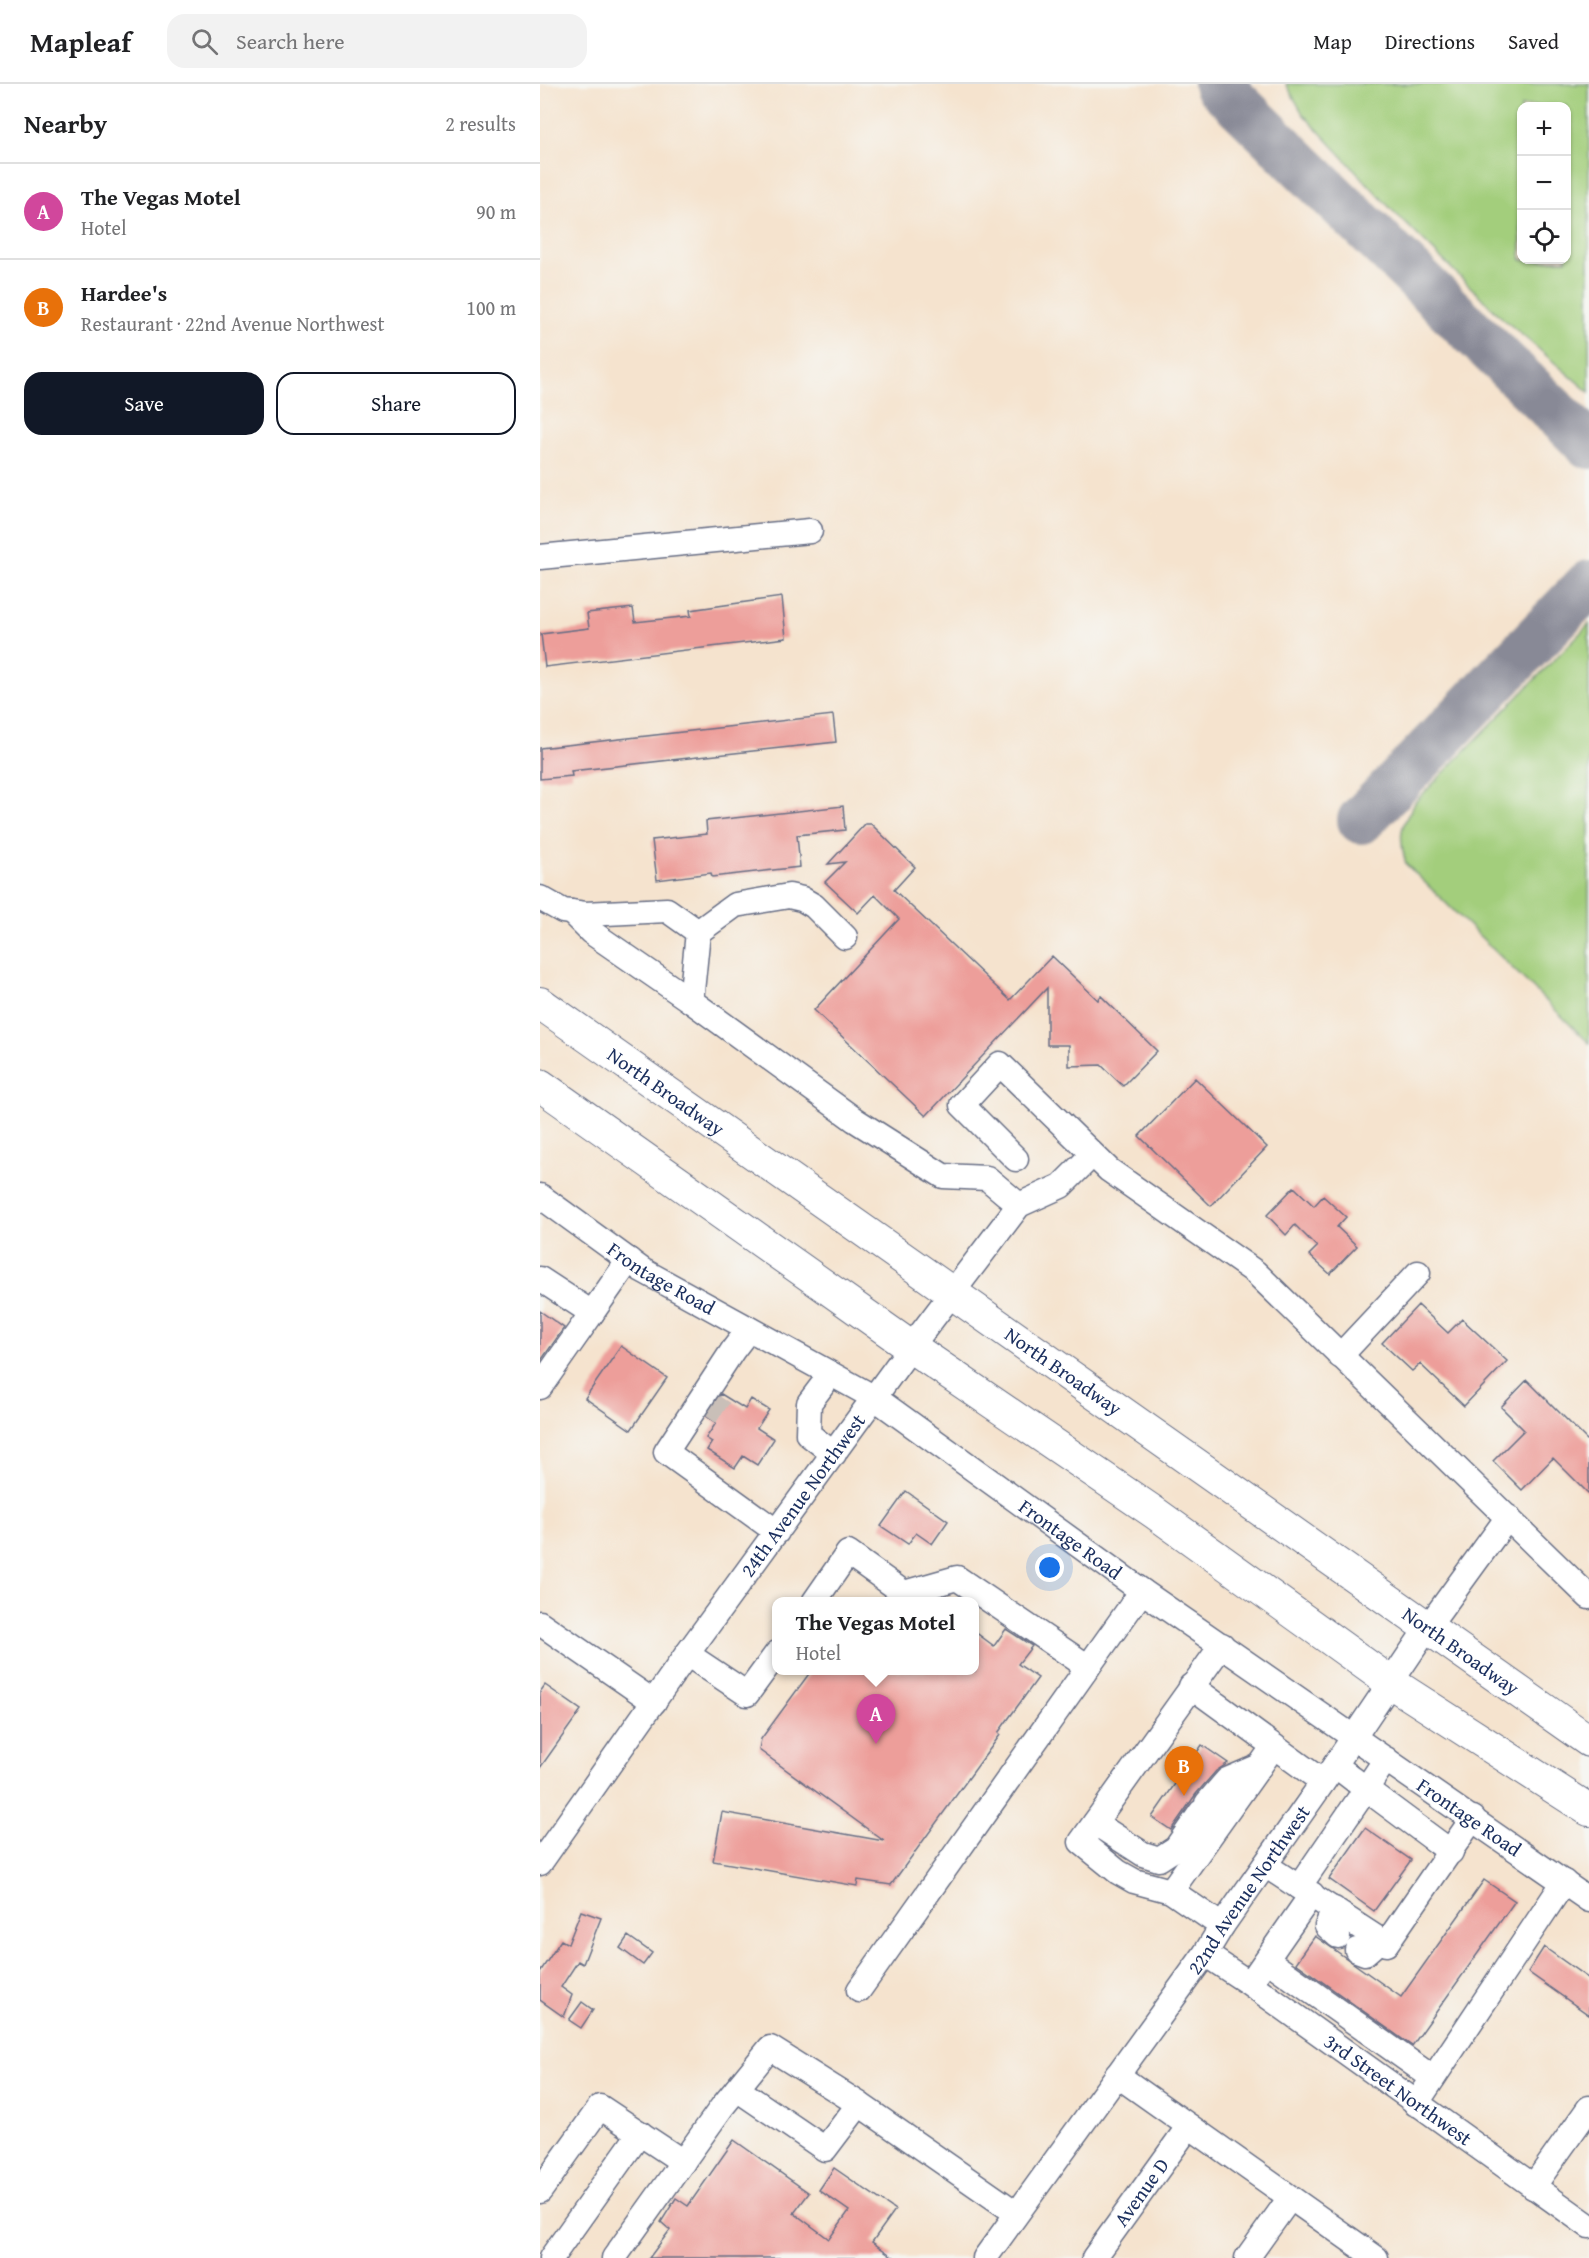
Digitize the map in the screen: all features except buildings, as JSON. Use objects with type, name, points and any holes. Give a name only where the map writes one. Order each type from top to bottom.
[{"type":"main road","name":"North Broadway","points":[[540,1003],[1589,1741]]},
{"type":"main road","points":[[540,1085],[911,1347],[1155,1514],[1390,1682],[1589,1810]]},
{"type":"street","points":[[540,557],[810,531]]},
{"type":"street","points":[[691,1001],[698,932],[735,904],[789,896],[802,899],[814,906],[845,937]]},
{"type":"street","points":[[540,898],[563,911],[585,914],[667,910],[698,932]]},
{"type":"street","points":[[571,912],[591,932],[691,1001],[855,1120],[944,1176],[987,1179],[1018,1205]]},
{"type":"street","points":[[1016,1159],[962,1105],[1000,1064],[1109,1170],[1255,1272],[1589,1597]]},
{"type":"street","name":"24th Avenue Northwest","points":[[540,1863],[687,1654],[911,1347],[1018,1205],[1060,1186],[1092,1155]]},
{"type":"street","name":"Frontage Road","points":[[540,1197],[642,1270],[875,1398],[1142,1591],[1222,1644],[1589,1900]]},
{"type":"street","points":[[540,1387],[629,1260]]},
{"type":"street","points":[[1340,1356],[1418,1273]]},
{"type":"street","points":[[540,1279],[592,1312]]},
{"type":"street","points":[[671,1444],[749,1329]]},
{"type":"street","points":[[721,1394],[740,1366],[733,1350]]},
{"type":"street","points":[[831,1374],[809,1403],[808,1434],[834,1454]]},
{"type":"street","points":[[671,1444],[705,1416]]},
{"type":"street","points":[[671,1444],[777,1532]]},
{"type":"street","name":"22nd Avenue Northwest","points":[[986,2258],[1205,1954],[1428,1627],[1508,1517]]},
{"type":"street","points":[[817,1597],[848,1553],[904,1593],[957,1578],[1088,1667]]},
{"type":"street","points":[[859,1990],[1142,1591]]},
{"type":"street","points":[[540,1623],[654,1702]]},
{"type":"street","points":[[1222,1644],[1081,1842],[1118,1872],[1134,1881],[1171,1891],[1222,1926]]},
{"type":"street","points":[[687,1654],[747,1694],[772,1660]]},
{"type":"street","points":[[1191,1686],[1274,1746],[1366,1789],[1451,1851]]},
{"type":"street","points":[[1171,1891],[1274,1746]]},
{"type":"street","points":[[1249,1983],[1267,1960],[1366,1789],[1386,1759]]},
{"type":"street","points":[[1095,1823],[1143,1854],[1159,1859],[1176,1848],[1227,1780],[1260,1766]]},
{"type":"street","points":[[1265,1865],[1386,1944],[1473,1818]]},
{"type":"street","points":[[1416,2104],[1564,1882]]},
{"type":"street","points":[[1334,1909],[1327,1926],[1348,1943],[1365,1953],[1380,1940]]},
{"type":"street","name":"3rd Street Northwest","points":[[1205,1954],[1589,2226]]},
{"type":"street","points":[[1267,1960],[1433,2079]]},
{"type":"street","points":[[614,2258],[737,2088],[770,2048],[858,2104],[1017,2213]]},
{"type":"street","points":[[1117,2075],[1376,2258]]},
{"type":"street","points":[[737,2088],[825,2149],[858,2104]]},
{"type":"street","points":[[540,2191],[600,2107],[683,2162]]},
{"type":"street","points":[[1533,2187],[1589,2108]]},
{"type":"street","name":"Avenue D","points":[[1094,2258],[1189,2126]]},
{"type":"street","points":[[540,2253],[549,2258],[640,2133]]},
{"type":"street","points":[[1247,2258],[1290,2198]]},
{"type":"green space","points":[[1286,84],[1589,84],[1589,392],[1500,316],[1392,210],[1303,114]]},
{"type":"green space","points":[[1589,624],[1589,1043],[1406,864],[1401,838],[1404,824],[1416,801]]},
{"type":"taxiway","points":[[1217,84],[1589,445]]},
{"type":"taxiway","points":[[1361,820],[1589,584]]},
{"type":"tunnel","points":[[706,1416],[721,1394]]},
{"type":"place","name":"The Vegas Motel","points":[[876,1744]]},
{"type":"place","name":"Hardee's","points":[[1184,1796]]}]
